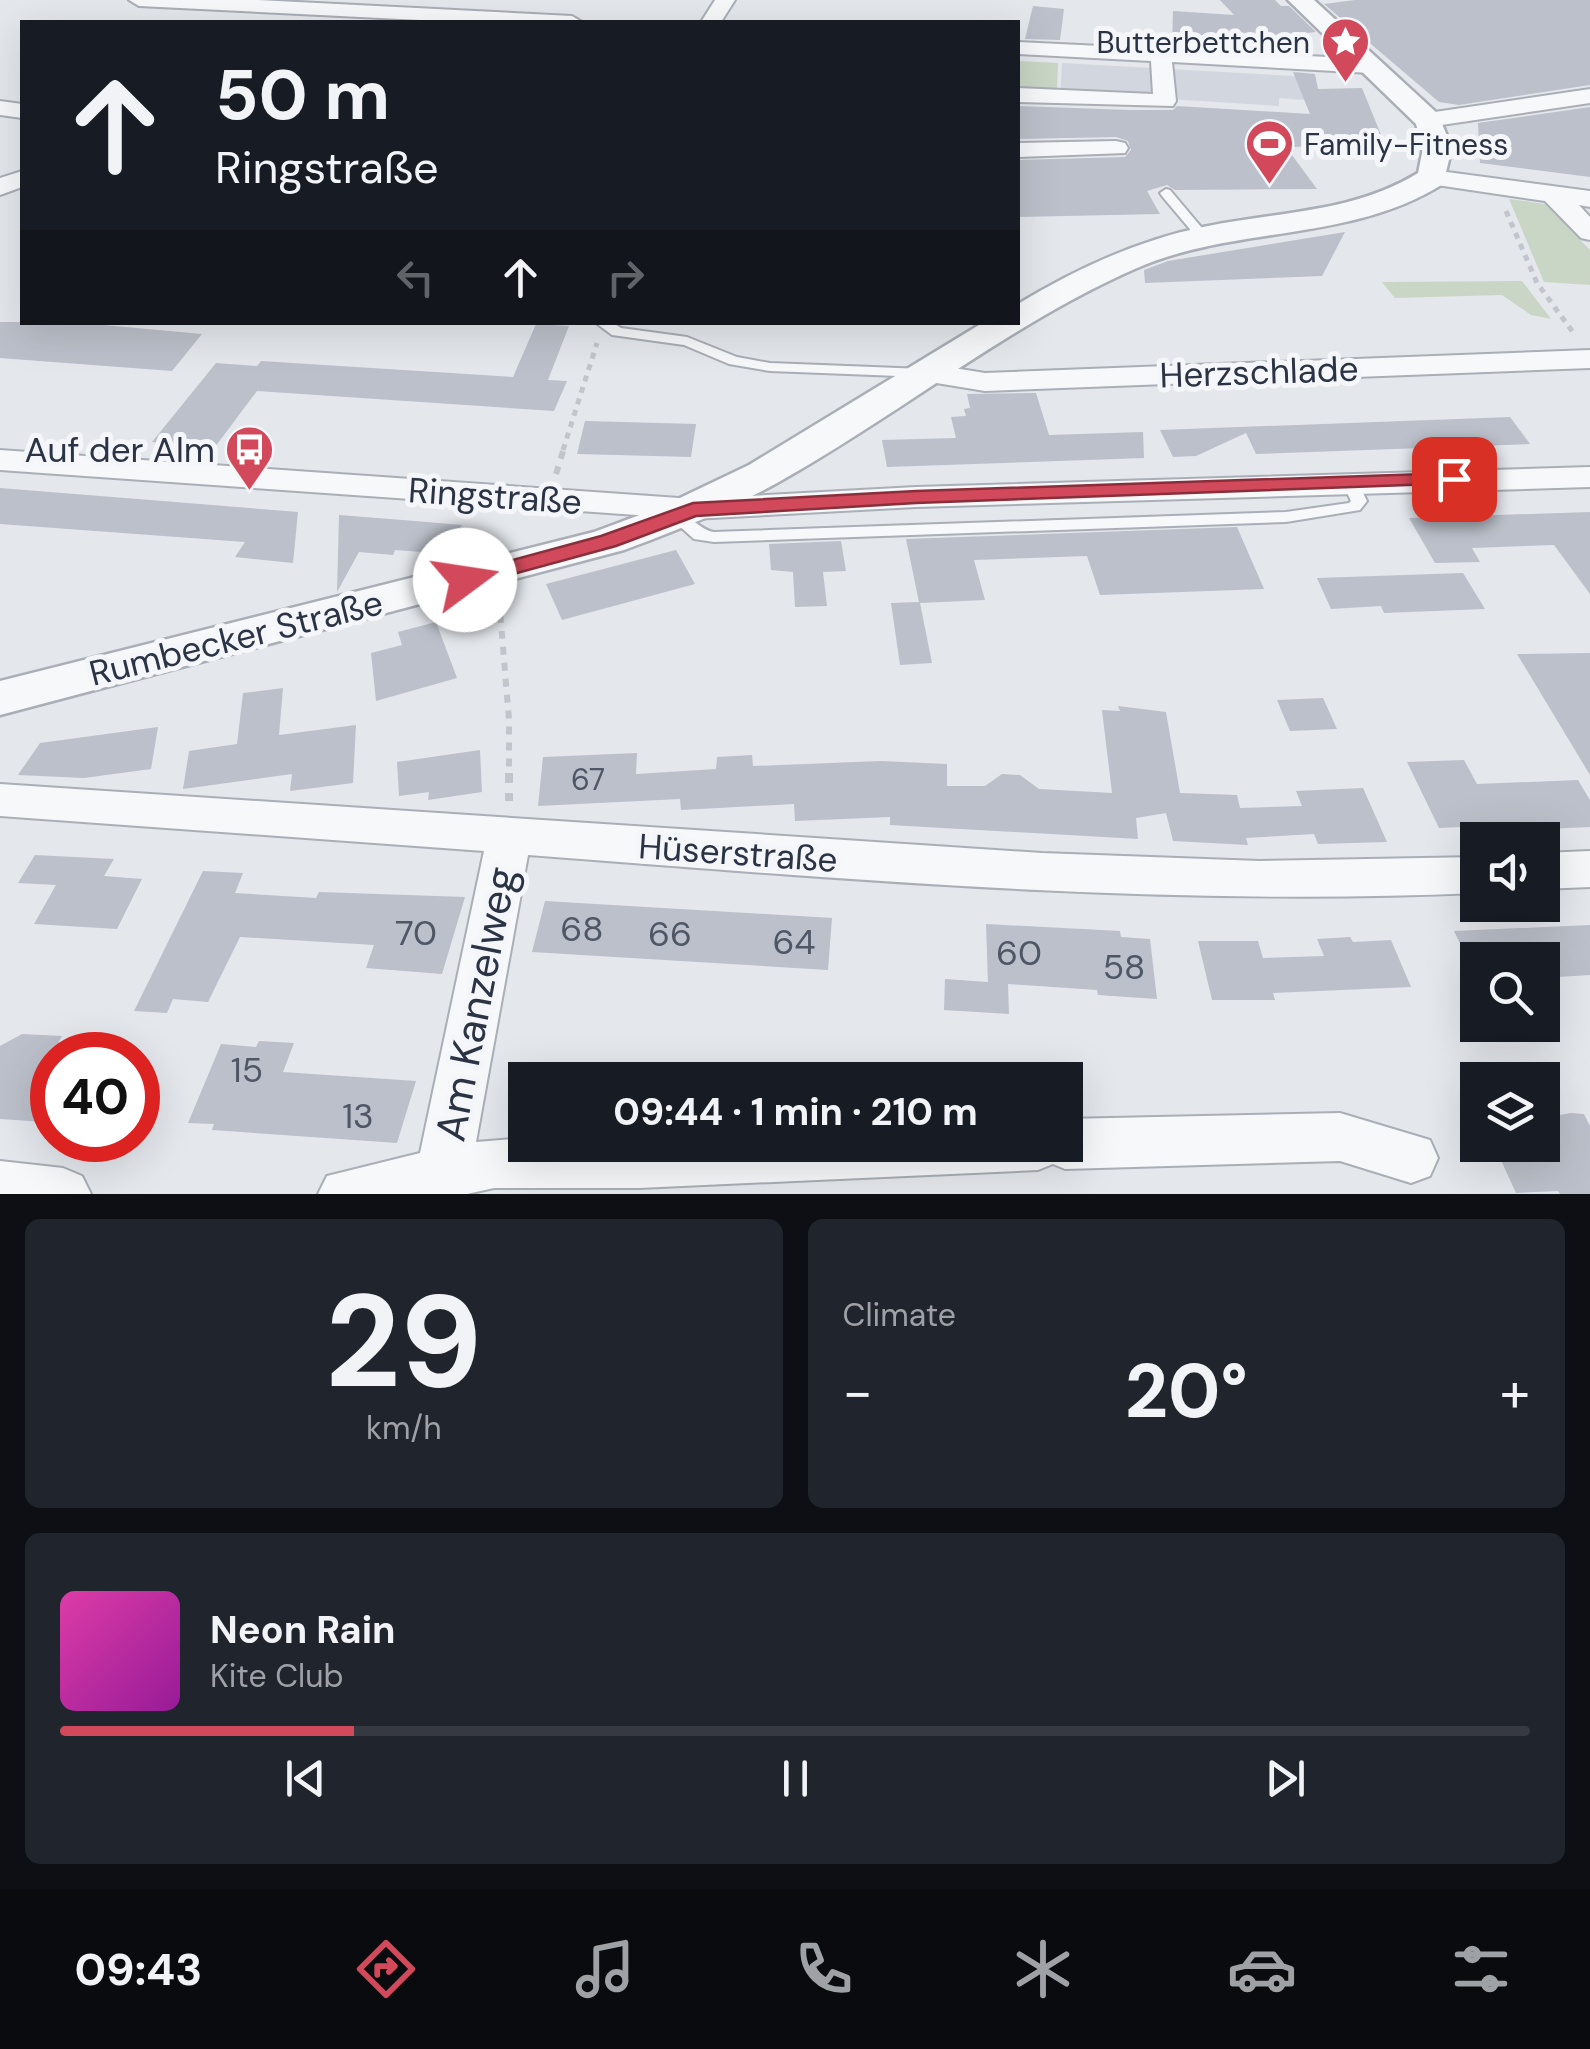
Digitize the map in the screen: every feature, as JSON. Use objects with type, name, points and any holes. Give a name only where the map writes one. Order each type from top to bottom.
[{"type":"street","points":[[139,0],[334,4],[546,20]]},
{"type":"street","points":[[1300,0],[1428,120],[1437,136],[1440,154],[1432,178]]},
{"type":"street","points":[[311,20],[334,4]]},
{"type":"street","points":[[1020,48],[1371,66]]},
{"type":"street","points":[[1020,94],[1165,101],[1160,56]]},
{"type":"street","points":[[1428,120],[1590,96]]},
{"type":"street","points":[[1020,150],[1116,148]]},
{"type":"street","points":[[1020,317],[1098,270],[1132,256],[1203,236],[1351,213],[1391,202],[1432,178],[1590,199]]},
{"type":"street","points":[[1554,195],[1590,232]]},
{"type":"street","name":"Rumbecker Straße","points":[[0,698],[501,571],[608,541],[684,513],[763,474],[1005,325]]},
{"type":"street","name":"Herzschlade","points":[[929,373],[985,382],[1585,350]]},
{"type":"street","name":"Ringstraße","points":[[0,460],[684,513],[916,497],[1590,477]]},
{"type":"street","name":"Hüserstraße","points":[[0,800],[509,838],[1192,880],[1460,876]]},
{"type":"street","name":"Am Kanzelweg","points":[[443,1171],[509,838]]},
{"type":"street","points":[[1560,870],[1590,869]]},
{"type":"street","points":[[1083,1144],[1340,1137],[1411,1158]]},
{"type":"street","name":"Am Kanzelweg","points":[[346,1194],[494,1163],[681,1162]]},
{"type":"street","points":[[0,1187],[63,1194]]},
{"type":"lane","points":[[1166,193],[1203,236]]},
{"type":"lane","points":[[605,325],[617,332],[686,341],[734,360],[770,367],[929,373]]},
{"type":"path","points":[[1497,187],[1537,283],[1585,350]]},
{"type":"path","points":[[554,480],[603,325]]},
{"type":"path","points":[[501,571],[498,594],[509,720],[509,838]]},
{"type":"shaded area","points":[[1062,63],[1312,77],[1318,101],[1279,98],[1279,106],[1137,97],[1060,99]]},
{"type":"green space","points":[[1020,61],[1058,63],[1057,89],[1020,87]]},
{"type":"green space","points":[[1509,199],[1545,204],[1590,250],[1590,285],[1544,282]]},
{"type":"green space","points":[[1522,281],[1551,319],[1531,315],[1502,295],[1395,298],[1382,282]]},
{"type":"building","points":[[1220,0],[1275,0],[1281,6],[1289,6],[1316,32],[1307,33],[1311,52],[1172,46],[1173,11],[1234,15]]},
{"type":"building","points":[[1355,0],[1590,0],[1590,85],[1459,105],[1439,102],[1324,4]]},
{"type":"building","points":[[1033,6],[1064,9],[1060,40],[1025,39]]},
{"type":"building","points":[[1293,72],[1315,74],[1318,89],[1362,88],[1388,152],[1340,146],[1286,147],[1317,189],[1175,190],[1167,185],[1147,191],[1160,214],[1020,217],[1020,160],[1125,157],[1131,150],[1128,141],[1116,137],[1020,139],[1020,106],[1173,110],[1177,106],[1310,114]]},
{"type":"building","points":[[1590,107],[1590,177],[1480,163],[1478,123]]},
{"type":"building","points":[[1345,232],[1322,276],[1145,283],[1144,270],[1168,261]]},
{"type":"building","points":[[0,322],[103,325],[202,334],[172,371],[0,358]]},
{"type":"building","points":[[536,325],[569,326],[548,380],[567,381],[554,411],[257,391],[215,447],[152,442],[216,363],[257,366],[261,361],[513,377]]},
{"type":"building","points":[[1036,393],[1049,435],[1143,432],[1144,458],[887,467],[882,440],[956,438],[951,417],[966,416],[964,409],[970,408],[967,394]]},
{"type":"building","points":[[1510,417],[1530,444],[1256,454],[1246,433],[1196,456],[1173,457],[1160,430]]},
{"type":"building","points":[[585,421],[696,424],[691,457],[577,454]]},
{"type":"building","points":[[0,488],[298,512],[293,563],[235,557],[245,542],[0,524]]},
{"type":"building","points":[[1590,512],[1590,594],[1554,545],[1472,548],[1480,562],[1435,563],[1409,518]]},
{"type":"building","points":[[339,515],[462,525],[448,554],[359,552],[337,592]]},
{"type":"building","points":[[1237,527],[1264,589],[1100,595],[1087,556],[974,560],[985,600],[920,603],[932,663],[900,665],[891,603],[919,602],[906,539]]},
{"type":"building","points":[[841,541],[846,571],[823,572],[827,606],[795,607],[793,572],[771,570],[769,544]]},
{"type":"building","points":[[676,550],[695,584],[562,620],[546,584]]},
{"type":"building","points":[[1463,573],[1485,609],[1384,613],[1381,606],[1331,609],[1317,578]]},
{"type":"building","points":[[436,622],[457,678],[376,701],[371,653],[402,645],[398,632]]},
{"type":"building","points":[[1590,653],[1590,775],[1517,654]]},
{"type":"building","points":[[283,688],[279,735],[356,725],[353,783],[290,791],[292,774],[183,789],[189,751],[237,744],[243,693]]},
{"type":"building","points":[[1323,698],[1337,729],[1290,731],[1277,700]]},
{"type":"building","points":[[1118,706],[1166,712],[1180,793],[1237,795],[1240,808],[1302,806],[1296,791],[1363,788],[1387,842],[1318,844],[1314,834],[1246,838],[1248,845],[1173,841],[1166,813],[1136,818],[1138,839],[890,825],[890,817],[795,821],[794,804],[681,810],[680,799],[538,806],[543,757],[637,753],[636,774],[716,769],[717,757],[752,755],[753,766],[881,761],[947,764],[947,786],[985,786],[1002,774],[1020,775],[1039,789],[1112,793],[1102,710],[1120,711]]},
{"type":"building","points":[[158,727],[151,769],[84,778],[18,775],[40,743]]},
{"type":"building","points":[[480,750],[482,792],[428,800],[429,792],[399,796],[397,762]]},
{"type":"building","points":[[1464,760],[1477,784],[1578,780],[1590,800],[1590,827],[1560,828],[1560,822],[1460,822],[1460,827],[1439,828],[1407,762]]},
{"type":"building","points":[[35,855],[114,859],[104,876],[142,879],[117,929],[34,924],[56,885],[18,883]]},
{"type":"building","points":[[203,871],[243,873],[235,893],[316,898],[319,892],[465,897],[442,974],[366,968],[374,945],[240,937],[208,1002],[173,999],[167,1013],[134,1011]]},
{"type":"building","points":[[545,901],[832,918],[828,970],[532,952]]},
{"type":"building","points":[[986,924],[1120,931],[1121,937],[1150,939],[1157,999],[1008,984],[1009,1014],[944,1010],[945,979],[988,982]]},
{"type":"building","points":[[1590,925],[1590,975],[1560,977],[1560,942],[1460,943],[1454,931]]},
{"type":"building","points":[[1350,937],[1353,942],[1391,940],[1411,987],[1273,993],[1275,1000],[1212,1000],[1198,941],[1258,941],[1263,958],[1324,956],[1317,939]]},
{"type":"building","points":[[22,1034],[30,1034],[30,1121],[0,1119],[0,1046]]},
{"type":"building","points":[[259,1041],[294,1043],[283,1072],[416,1081],[397,1143],[212,1130],[214,1124],[188,1123],[221,1044],[256,1047]]},
{"type":"building","points":[[1584,1114],[1590,1126],[1590,1194],[1516,1193],[1502,1162],[1560,1162],[1560,1115]]},
{"type":"place","name":"Butterbettchen","points":[[1345,84]]},
{"type":"place","name":"Family-Fitness","points":[[1269,186]]},
{"type":"place","name":"Auf der Alm","points":[[250,492]]},
{"type":"route","points":[[465,580],[608,541],[693,510],[916,497],[1454,479]]}]
